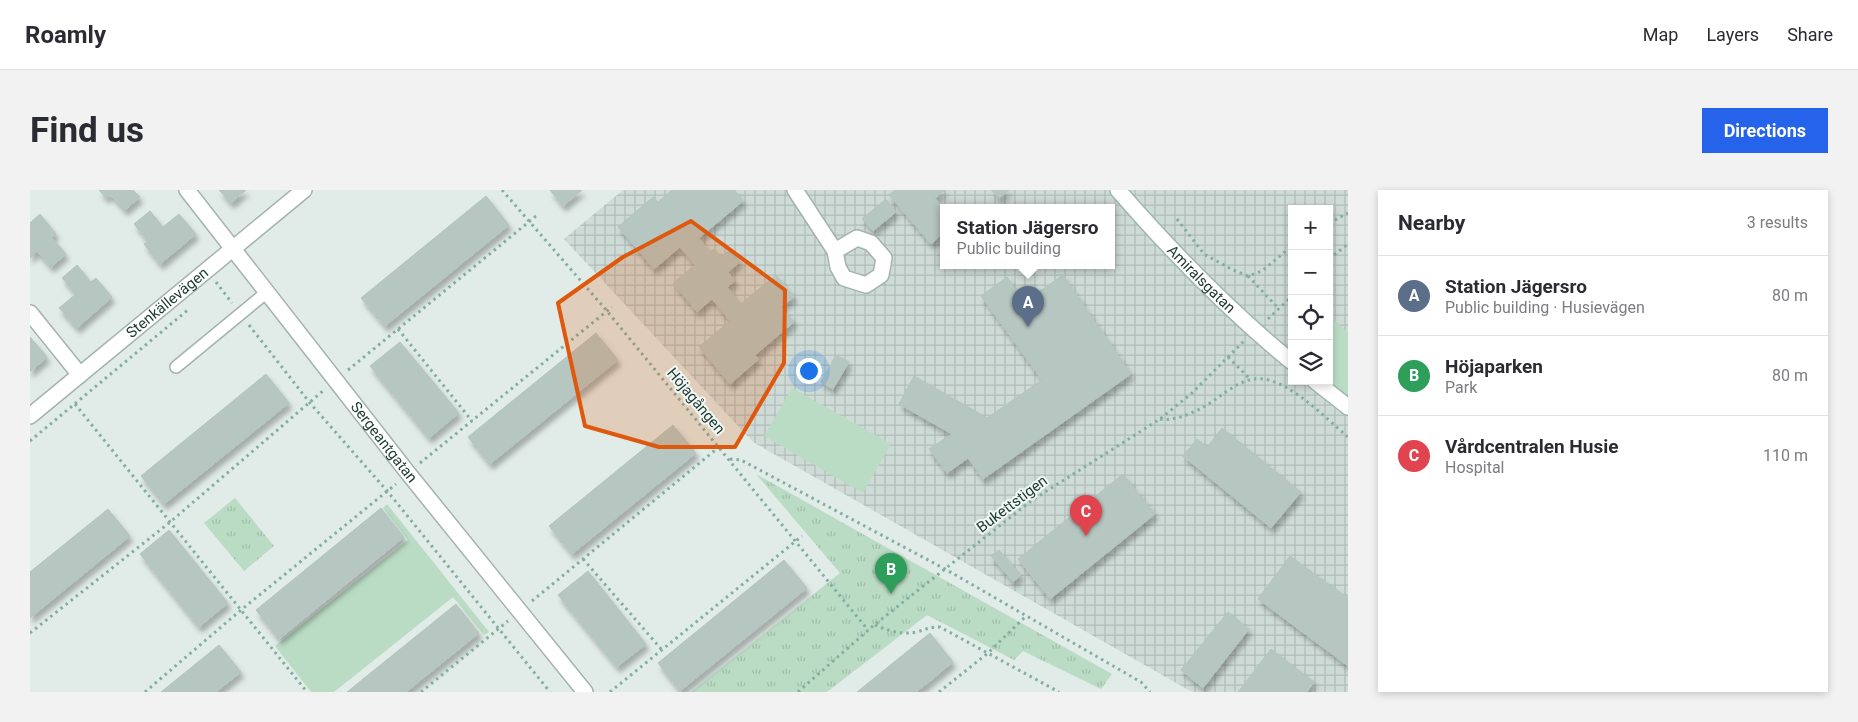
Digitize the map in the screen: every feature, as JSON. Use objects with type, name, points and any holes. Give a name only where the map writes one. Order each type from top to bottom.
[{"type":"street","name":"Sergeantgatan","points":[[187,190],[408,473],[585,692]]},
{"type":"street","name":"Stenkällevägen","points":[[30,416],[304,190]]},
{"type":"street","points":[[795,190],[835,251]]},
{"type":"street","name":"Amiralsgatan","points":[[1118,190],[1167,247],[1211,292],[1288,359]]},
{"type":"street","points":[[30,312],[80,375]]},
{"type":"street","points":[[1320,385],[1348,407]]},
{"type":"lane","points":[[176,367],[267,292]]},
{"type":"path","name":"Höjagången","points":[[502,190],[607,311],[868,630]]},
{"type":"path","points":[[1333,221],[1348,213]]},
{"type":"path","points":[[30,633],[169,523],[336,380],[536,216]]},
{"type":"path","points":[[1177,219],[1204,254],[1248,276],[1279,309]]},
{"type":"path","points":[[1333,256],[1348,244]]},
{"type":"path","points":[[1248,276],[1262,271],[1288,249]]},
{"type":"path","points":[[206,270],[310,403],[388,492],[550,692]]},
{"type":"path","points":[[211,291],[218,285]]},
{"type":"path","points":[[1266,321],[1288,300]]},
{"type":"path","points":[[30,441],[196,304]]},
{"type":"path","points":[[145,692],[241,610],[388,492],[408,473],[612,307]]},
{"type":"path","points":[[398,329],[472,421]]},
{"type":"path","name":"Bukettstigen","points":[[798,692],[874,625],[1031,501],[1160,418],[1192,393],[1244,341]]},
{"type":"path","points":[[1228,357],[1250,379]]},
{"type":"path","points":[[1160,418],[1170,420],[1179,418],[1209,404],[1250,379],[1263,378],[1281,385],[1306,401],[1348,437]]},
{"type":"path","points":[[75,404],[307,692]]},
{"type":"path","points":[[422,692],[719,447]]},
{"type":"path","points":[[730,459],[740,460],[945,569],[1141,682],[1150,692]]},
{"type":"path","points":[[610,692],[802,536]]},
{"type":"path","points":[[583,558],[662,650]]},
{"type":"path","points":[[939,692],[988,653],[1026,616]]},
{"type":"path","points":[[874,625],[895,633],[919,631],[928,627],[940,627],[1059,692]]},
{"type":"highlighted area","points":[[691,221],[785,290],[784,363],[735,447],[659,447],[585,426],[558,303],[623,257]]},
{"type":"shaded area","points":[[623,190],[1348,190],[1348,692],[1192,692],[753,442],[564,239]]},
{"type":"green space","points":[[1333,319],[1348,333],[1348,398],[1333,385]]},
{"type":"green space","points":[[792,388],[891,444],[863,493],[764,436]]},
{"type":"green space","points":[[756,474],[1112,674],[1101,689],[1023,651],[1014,660],[927,615],[827,692],[691,692],[840,573]]},
{"type":"green space","points":[[235,498],[274,546],[244,571],[204,523]]},
{"type":"green space","points":[[387,504],[489,632],[484,635],[453,597],[334,692],[311,692],[275,646],[408,540],[383,508]]},
{"type":"building","points":[[99,190],[133,190],[140,197],[125,210],[110,194],[106,198]]},
{"type":"building","points":[[219,190],[246,190],[231,203]]},
{"type":"building","points":[[550,190],[582,190],[563,206]]},
{"type":"building","points":[[672,190],[734,190],[743,201],[699,238],[710,252],[714,249],[721,257],[730,250],[740,262],[728,272],[735,281],[727,287],[741,304],[776,275],[794,297],[781,307],[794,322],[755,355],[759,359],[730,384],[699,347],[730,321],[712,299],[697,312],[673,283],[695,265],[680,247],[654,269],[618,227],[653,197],[658,202]]},
{"type":"building","points":[[895,190],[945,190],[935,198],[940,204],[940,236],[931,244],[889,195]]},
{"type":"building","points":[[991,190],[1009,190],[999,198]]},
{"type":"building","points":[[486,196],[509,225],[385,326],[361,298]]},
{"type":"building","points":[[886,199],[896,212],[873,231],[862,219]]},
{"type":"building","points":[[150,211],[163,227],[179,214],[196,234],[160,264],[144,244],[148,241],[134,224]]},
{"type":"building","points":[[40,214],[56,234],[52,238],[66,254],[51,267],[37,251],[30,258],[30,223]]},
{"type":"building","points":[[77,265],[91,282],[96,278],[112,297],[77,328],[59,308],[76,294],[62,278]]},
{"type":"building","points":[[1063,275],[1131,374],[983,479],[968,458],[947,473],[929,449],[952,434],[899,404],[914,376],[987,418],[1042,380],[981,296],[1007,277],[1024,302]]},
{"type":"building","points":[[596,333],[618,360],[490,464],[468,437]]},
{"type":"building","points":[[30,337],[47,357],[30,372]]},
{"type":"building","points":[[400,342],[459,413],[429,438],[370,366]]},
{"type":"building","points":[[836,355],[849,362],[833,389],[821,382]]},
{"type":"building","points":[[266,374],[289,403],[164,504],[141,476]]},
{"type":"building","points":[[673,425],[696,453],[572,554],[549,526]]},
{"type":"building","points":[[1222,428],[1301,492],[1271,528],[1183,456],[1197,439],[1207,447]]},
{"type":"building","points":[[1123,474],[1155,514],[1050,599],[1018,559]]},
{"type":"building","points":[[381,508],[404,537],[279,639],[256,610]]},
{"type":"building","points":[[108,509],[130,536],[30,618],[30,572]]},
{"type":"building","points":[[169,530],[228,603],[199,627],[140,554]]},
{"type":"building","points":[[999,550],[1021,575],[1013,582],[991,556]]},
{"type":"building","points":[[1290,556],[1348,598],[1348,666],[1258,599]]},
{"type":"building","points":[[784,560],[807,588],[680,691],[658,663]]},
{"type":"building","points":[[588,571],[646,644],[617,667],[558,595]]},
{"type":"building","points":[[456,604],[479,633],[406,692],[347,692]]},
{"type":"building","points":[[1228,612],[1249,629],[1203,688],[1181,670]]},
{"type":"building","points":[[930,633],[953,662],[930,681],[916,692],[857,692]]},
{"type":"building","points":[[219,645],[241,672],[216,692],[161,692]]},
{"type":"building","points":[[1271,649],[1314,682],[1307,692],[1238,692]]},
{"type":"place","name":"Station Jägersro","points":[[1028,327]]},
{"type":"place","name":"Vårdcentralen Husie","points":[[1086,536]]},
{"type":"place","name":"Höjaparken","points":[[891,594]]}]
